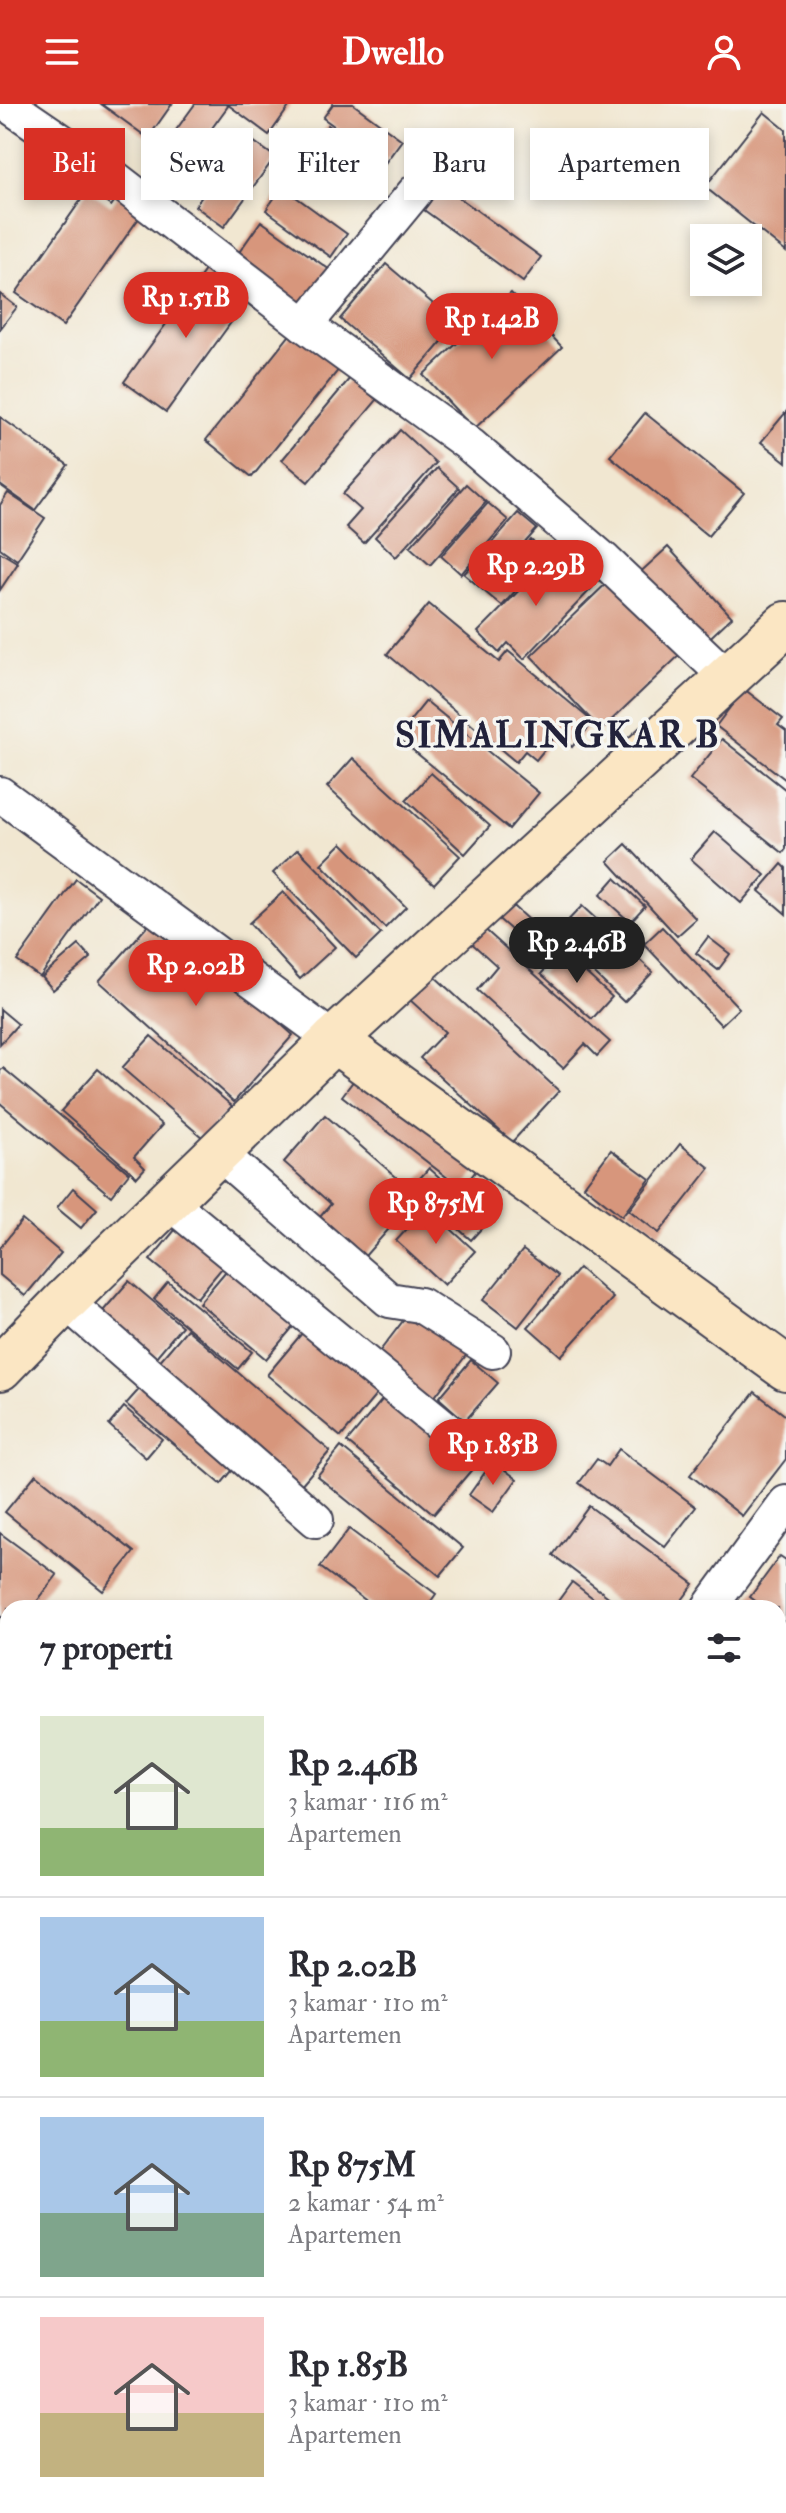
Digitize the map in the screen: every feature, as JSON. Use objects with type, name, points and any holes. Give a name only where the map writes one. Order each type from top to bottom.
[{"type":"main road","points":[[0,1368],[334,1040],[786,624]]},
{"type":"main road","points":[[334,1040],[786,1368]]},
{"type":"street","points":[[7,104],[108,173],[305,325],[470,445],[605,561],[728,678]]},
{"type":"street","points":[[305,325],[408,200]]},
{"type":"street","points":[[2,799],[334,1040]]},
{"type":"street","points":[[219,1153],[389,1300],[420,1305],[493,1351]]},
{"type":"street","points":[[169,1202],[456,1437]]},
{"type":"street","points":[[65,1301],[316,1520]]},
{"type":"street","points":[[715,1600],[786,1503]]},
{"type":"building","points":[[101,104],[172,104],[155,128],[141,128],[141,133]]},
{"type":"building","points":[[195,104],[228,106],[212,128],[178,128]]},
{"type":"building","points":[[227,104],[291,104],[274,128],[269,128],[269,135]]},
{"type":"building","points":[[333,104],[353,104],[386,128],[337,128],[323,118]]},
{"type":"building","points":[[764,112],[786,130],[786,252],[762,233],[762,224],[751,224],[709,190],[709,182]]},
{"type":"building","points":[[388,130],[402,140],[388,159]]},
{"type":"building","points":[[253,141],[269,153],[269,165],[253,187]]},
{"type":"building","points":[[125,193],[146,208],[63,326],[16,293],[81,200],[102,200],[111,206],[115,200],[125,200]]},
{"type":"building","points":[[199,200],[244,200],[224,227],[195,206]]},
{"type":"building","points":[[273,200],[300,200],[347,234],[331,257],[266,210]]},
{"type":"building","points":[[431,200],[463,200],[541,257],[523,282],[424,210]]},
{"type":"building","points":[[261,221],[330,270],[302,309],[233,261]]},
{"type":"building","points":[[386,264],[457,324],[410,379],[340,319]]},
{"type":"building","points":[[206,269],[248,299],[166,412],[124,382]]},
{"type":"building","points":[[511,293],[562,347],[474,429],[423,375]]},
{"type":"building","points":[[0,294],[17,307],[0,329]]},
{"type":"building","points":[[293,331],[340,368],[252,477],[206,440]]},
{"type":"building","points":[[350,378],[377,400],[308,482],[282,460]]},
{"type":"building","points":[[786,412],[786,462],[761,442]]},
{"type":"building","points":[[645,413],[744,493],[708,536],[610,456]]},
{"type":"building","points":[[0,417],[68,465],[35,510],[0,485]]},
{"type":"building","points":[[400,430],[436,463],[364,543],[346,527],[361,510],[343,494]]},
{"type":"building","points":[[437,468],[459,488],[396,557],[375,537]]},
{"type":"building","points":[[466,484],[486,502],[430,565],[410,547]]},
{"type":"building","points":[[8,493],[45,518],[17,560],[0,548],[0,505]]},
{"type":"building","points":[[488,503],[508,520],[461,574],[441,556]]},
{"type":"building","points":[[518,513],[537,529],[483,590],[464,574]]},
{"type":"building","points":[[531,540],[547,555],[502,606],[485,592]]},
{"type":"building","points":[[668,547],[732,617],[700,647],[635,577]]},
{"type":"building","points":[[0,552],[18,563],[0,590]]},
{"type":"building","points":[[556,553],[592,588],[524,659],[508,643],[499,653],[478,632]]},
{"type":"building","points":[[614,576],[685,650],[601,730],[531,656]]},
{"type":"building","points":[[429,604],[499,662],[508,651],[593,722],[572,747],[557,734],[536,760],[525,751],[516,762],[387,654]]},
{"type":"building","points":[[744,689],[783,719],[778,725],[786,731],[786,780],[716,726]]},
{"type":"building","points":[[426,701],[539,793],[509,829],[397,737]]},
{"type":"building","points":[[722,739],[786,790],[786,849],[783,853],[690,779]]},
{"type":"building","points":[[353,758],[460,856],[434,884],[327,787]]},
{"type":"building","points":[[431,773],[490,826],[465,854],[406,800]]},
{"type":"building","points":[[715,832],[765,875],[741,903],[691,859]]},
{"type":"building","points":[[342,843],[406,907],[385,928],[321,864]]},
{"type":"building","points":[[626,844],[696,919],[677,936],[608,861]]},
{"type":"building","points":[[298,849],[381,934],[356,958],[273,873]]},
{"type":"building","points":[[782,864],[786,868],[786,914],[759,891]]},
{"type":"building","points":[[615,878],[645,906],[630,922],[600,895]]},
{"type":"building","points":[[76,879],[99,896],[40,977],[17,961]]},
{"type":"building","points":[[283,892],[335,947],[300,979],[249,923]]},
{"type":"building","points":[[506,900],[554,943],[542,957],[493,914]]},
{"type":"building","points":[[582,906],[653,972],[624,1002],[554,935]]},
{"type":"building","points":[[158,914],[293,1035],[234,1102],[99,981]]},
{"type":"building","points":[[480,925],[610,1042],[597,1056],[585,1044],[563,1068],[477,990],[497,966],[467,939]]},
{"type":"building","points":[[662,927],[739,1008],[721,1025],[644,944]]},
{"type":"building","points":[[708,937],[730,954],[718,970],[696,953]]},
{"type":"building","points":[[79,945],[91,958],[53,990],[42,977]]},
{"type":"building","points":[[562,951],[612,997],[592,1019],[541,974]]},
{"type":"building","points":[[432,974],[559,1091],[512,1142],[420,1058],[445,1032],[409,999]]},
{"type":"building","points":[[0,1009],[18,1024],[0,1044]]},
{"type":"building","points":[[151,1036],[232,1106],[203,1138],[122,1068]]},
{"type":"building","points":[[3,1068],[129,1173],[111,1196],[0,1103],[0,1071]]},
{"type":"building","points":[[98,1069],[162,1125],[134,1157],[145,1168],[137,1177],[61,1111]]},
{"type":"building","points":[[361,1071],[481,1164],[462,1189],[342,1096]]},
{"type":"building","points":[[325,1115],[418,1196],[365,1256],[320,1217],[331,1204],[284,1162]]},
{"type":"building","points":[[680,1144],[710,1168],[659,1233],[629,1210]]},
{"type":"building","points":[[611,1150],[650,1179],[622,1216],[584,1186]]},
{"type":"building","points":[[429,1168],[488,1221],[471,1240],[412,1187]]},
{"type":"building","points":[[73,1188],[97,1209],[81,1228],[57,1208]]},
{"type":"building","points":[[427,1207],[475,1251],[444,1285],[396,1241]]},
{"type":"building","points":[[22,1220],[61,1253],[25,1296],[0,1275],[0,1248]]},
{"type":"building","points":[[180,1224],[227,1262],[197,1298],[150,1260]]},
{"type":"building","points":[[523,1250],[558,1276],[518,1327],[483,1300]]},
{"type":"building","points":[[231,1265],[298,1321],[266,1359],[199,1303]]},
{"type":"building","points":[[579,1268],[613,1298],[561,1356],[528,1327]]},
{"type":"building","points":[[129,1281],[182,1326],[150,1364],[97,1318]]},
{"type":"building","points":[[168,1282],[252,1352],[238,1369],[154,1299]]},
{"type":"building","points":[[413,1308],[470,1350],[430,1403],[373,1360]]},
{"type":"building","points":[[308,1326],[382,1388],[341,1437],[267,1375]]},
{"type":"building","points":[[187,1329],[330,1451],[295,1492],[152,1370]]},
{"type":"building","points":[[471,1360],[498,1383],[465,1421],[439,1398]]},
{"type":"building","points":[[143,1385],[237,1465],[221,1484],[126,1404]]},
{"type":"building","points":[[755,1392],[786,1416],[786,1459],[742,1516],[690,1475]]},
{"type":"building","points":[[387,1394],[474,1467],[434,1514],[347,1442]]},
{"type":"building","points":[[124,1407],[162,1439],[146,1458],[109,1425]]},
{"type":"building","points":[[341,1447],[463,1548],[440,1576],[317,1476]]},
{"type":"building","points":[[619,1449],[696,1507],[665,1547],[579,1483],[597,1459],[607,1466]]},
{"type":"building","points":[[493,1461],[517,1479],[493,1512],[469,1495]]},
{"type":"building","points":[[36,1474],[134,1552],[103,1591],[5,1512]]},
{"type":"building","points":[[589,1506],[694,1584],[682,1600],[612,1600],[553,1555]]},
{"type":"building","points":[[349,1529],[436,1594],[432,1600],[364,1600],[320,1567]]},
{"type":"building","points":[[0,1533],[57,1575],[38,1600],[0,1600]]},
{"type":"building","points":[[780,1556],[786,1560],[786,1600],[754,1600],[750,1597]]},
{"type":"building","points":[[572,1582],[596,1600],[559,1600]]},
{"type":"district","name":"SIMALINGKAR B","points":[[558,735]]}]
